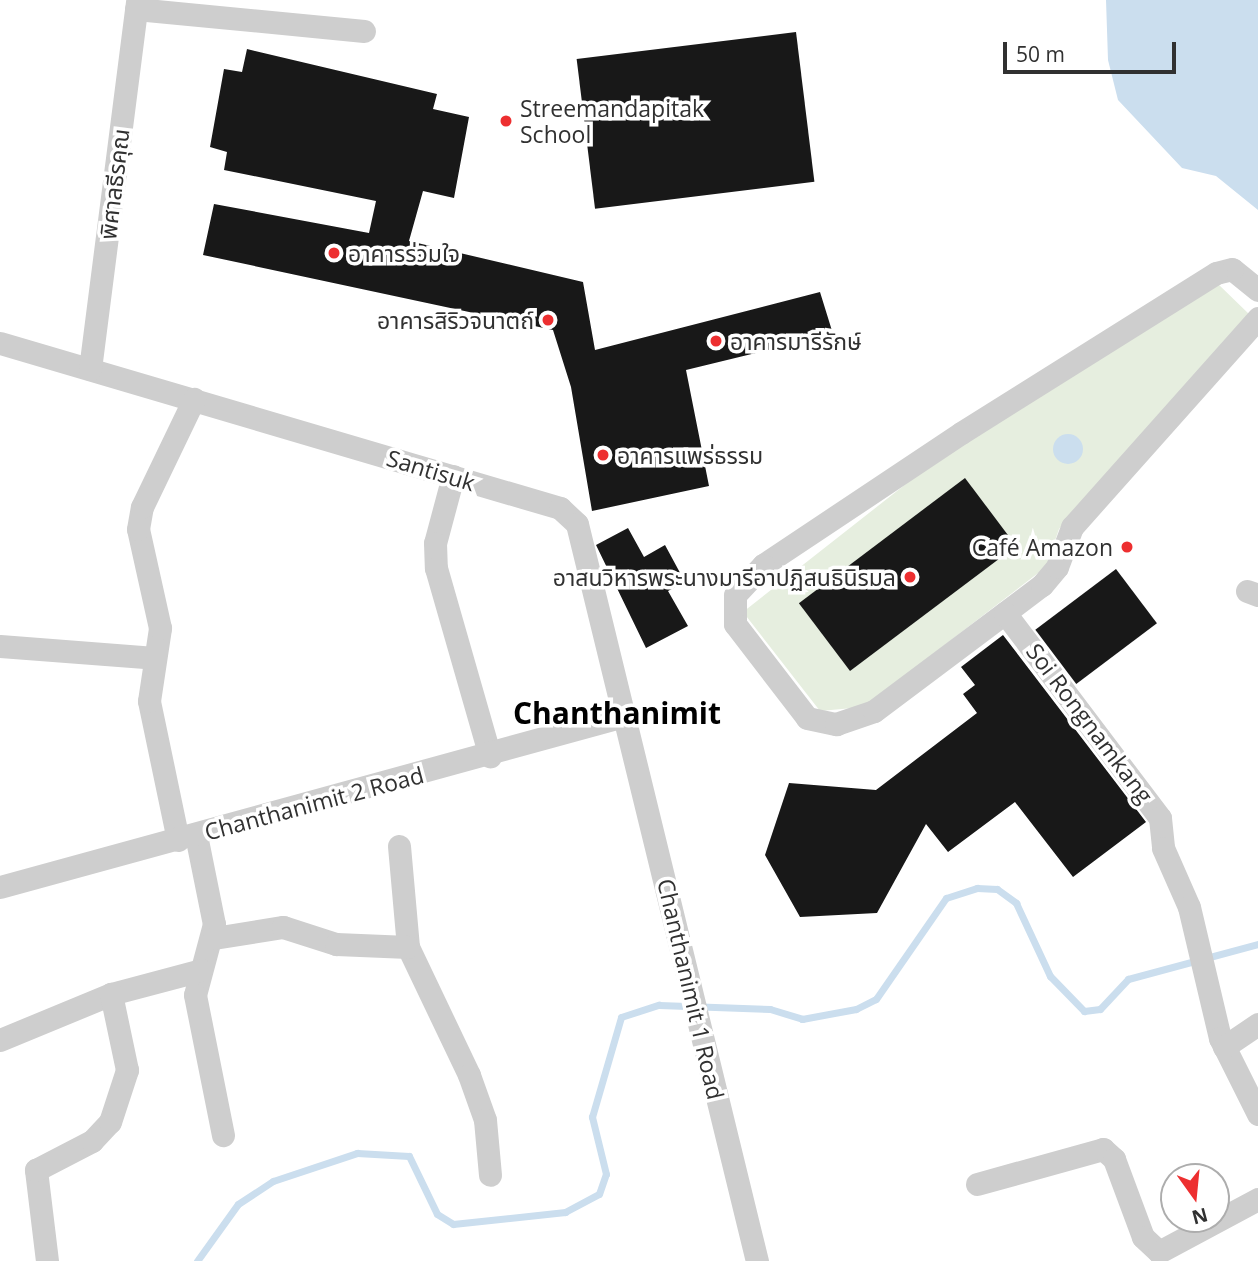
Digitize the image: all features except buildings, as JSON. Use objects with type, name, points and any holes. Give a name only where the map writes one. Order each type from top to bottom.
[{"type":"street","points":[[136,5],[364,31]]},
{"type":"street","name":"พิศาลธีรคุณ","points":[[90,369],[136,5]]},
{"type":"street","points":[[1258,290],[1233,270],[1216,273],[790,546],[746,580],[733,616],[794,707],[818,722],[850,721],[874,710],[1005,613],[1052,574],[1072,527],[1258,318]]},
{"type":"street","name":"Santisuk","points":[[0,343],[560,508],[577,524],[627,715]]},
{"type":"street","points":[[194,399],[139,517],[160,628],[149,701],[214,938],[201,970],[195,995],[223,1135]]},
{"type":"street","points":[[453,476],[435,542],[436,569],[490,755]]},
{"type":"street","name":"Soi Rongnamkang","points":[[1005,613],[1154,807],[1198,942],[1224,1047],[1258,1114]]},
{"type":"street","points":[[0,646],[155,658]]},
{"type":"street","name":"Chanthanimit 2 Road","points":[[0,887],[490,755],[627,715]]},
{"type":"street","name":"Chanthanimit 1 Road","points":[[627,715],[757,1261]]},
{"type":"street","points":[[399,846],[408,947],[469,1075],[485,1120],[490,1175]]},
{"type":"street","points":[[214,938],[283,927],[336,944],[408,947]]},
{"type":"street","points":[[0,1040],[111,994],[201,970]]},
{"type":"street","points":[[47,1261],[36,1170],[92,1140],[110,1122],[127,1070],[111,994]]},
{"type":"street","points":[[1224,1047],[1258,1024]]},
{"type":"street","points":[[978,1184],[1103,1149],[1114,1159],[1143,1237],[1159,1252],[1258,1199]]},
{"type":"green space","points":[[1216,282],[1251,316],[1059,529],[1046,567],[864,707],[820,711],[743,612],[953,447]]},
{"type":"water","points":[[1106,0],[1258,0],[1258,210],[1216,176],[1182,168],[1118,100],[1108,60]]},
{"type":"water","points":[[1068,434],[1078,439],[1083,449],[1078,459],[1068,464],[1058,459],[1053,449],[1058,439]]},
{"type":"waterway","points":[[197,1261],[238,1204],[273,1181],[357,1153],[409,1156],[437,1214],[453,1224],[565,1212],[599,1194],[606,1174],[592,1117],[621,1017],[659,1005],[770,1009],[802,1019],[856,1009],[876,999],[946,898],[977,888],[997,889],[1016,903],[1050,976],[1084,1011],[1100,1009],[1128,979],[1258,944]]},
{"type":"place","name":"Streemandapitak School","points":[[506,121]]},
{"type":"place","name":"อาคารร่วมใจ","points":[[334,253]]},
{"type":"place","name":"อาคารสิริวจนาตถ์","points":[[548,320]]},
{"type":"place","name":"อาคารมารีรักษ์","points":[[716,341]]},
{"type":"place","name":"อาคารแพร่ธรรม","points":[[603,455]]},
{"type":"place","name":"Café Amazon","points":[[1127,547]]},
{"type":"place","name":"อาสนวิหารพระนางมารีอาปฏิสนธินิรมล","points":[[910,577]]},
{"type":"district","name":"Chanthanimit","points":[[617,713]]}]
